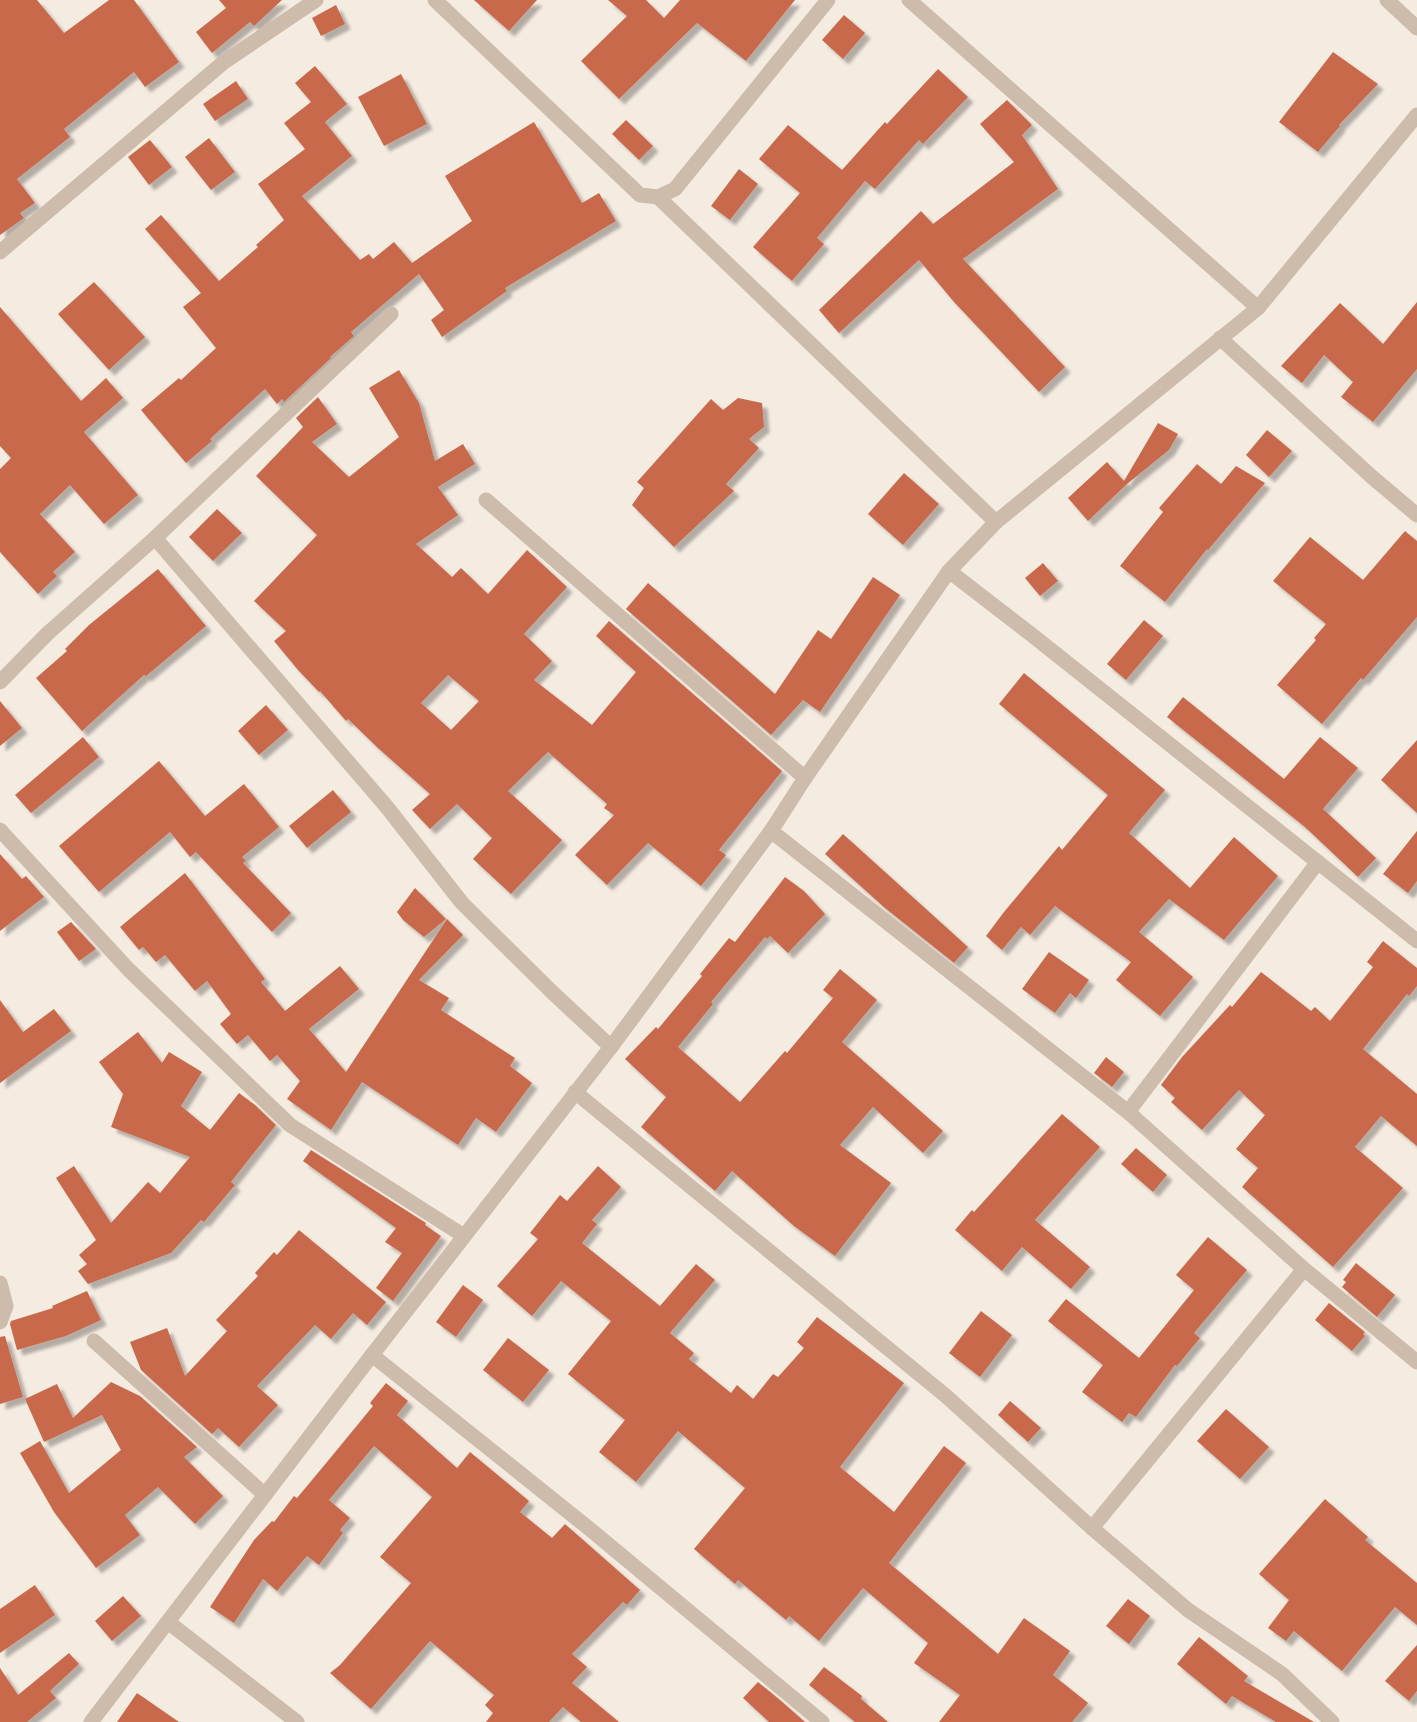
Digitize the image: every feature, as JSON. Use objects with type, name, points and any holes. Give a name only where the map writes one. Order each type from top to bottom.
[{"type":"street","points":[[0,252],[224,63],[316,0]]},
{"type":"street","points":[[435,0],[640,195],[658,197],[675,189],[828,0]]},
{"type":"street","points":[[909,0],[1258,308]]},
{"type":"street","points":[[1387,0],[1417,28]]},
{"type":"street","points":[[91,1722],[372,1354],[611,1047],[771,831],[805,778],[949,572],[996,522],[1258,308],[1417,115]]},
{"type":"street","points":[[658,197],[996,522]]},
{"type":"street","points":[[0,682],[47,634],[155,538],[391,314]]},
{"type":"street","points":[[1220,338],[1372,477],[1417,515]]},
{"type":"street","points":[[486,500],[805,778]]},
{"type":"street","points":[[155,538],[386,806],[462,903],[611,1047]]},
{"type":"street","points":[[949,572],[1032,635],[1417,941]]},
{"type":"street","points":[[0,830],[129,970],[290,1125],[464,1236]]},
{"type":"street","points":[[771,831],[1128,1112],[1304,1269],[1417,1362]]},
{"type":"street","points":[[1128,1112],[1318,862]]},
{"type":"street","points":[[575,1092],[946,1396],[1092,1528],[1188,1610],[1282,1674],[1332,1722]]},
{"type":"street","points":[[1092,1528],[1304,1269]]},
{"type":"street","points":[[0,1283],[6,1306],[0,1322]]},
{"type":"street","points":[[94,1341],[265,1495]]},
{"type":"street","points":[[372,1354],[586,1526],[822,1722]]},
{"type":"street","points":[[168,1622],[297,1722]]},
{"type":"building","points":[[0,0],[37,0],[64,33],[109,0],[134,0],[179,62],[145,87],[134,72],[64,129],[70,137],[17,179],[35,203],[20,213],[24,218],[0,235]]},
{"type":"building","points":[[219,0],[282,0],[254,26],[250,22],[212,53],[196,32],[226,8]]},
{"type":"building","points":[[474,0],[537,0],[509,31]]},
{"type":"building","points":[[608,0],[646,0],[664,18],[680,0],[795,0],[746,61],[697,23],[619,99],[581,61],[627,16]]},
{"type":"building","points":[[336,5],[345,24],[321,36],[312,18]]},
{"type":"building","points":[[844,15],[865,33],[843,59],[822,40]]},
{"type":"building","points":[[1333,52],[1378,84],[1339,125],[1318,152],[1279,122]]},
{"type":"building","points":[[315,66],[347,104],[325,122],[352,156],[302,196],[360,260],[369,254],[373,259],[394,242],[412,263],[472,221],[445,176],[534,122],[582,203],[599,193],[616,221],[505,288],[507,291],[442,337],[431,320],[444,310],[419,274],[351,332],[354,336],[284,402],[282,399],[277,404],[265,389],[186,463],[141,410],[179,378],[181,380],[216,348],[183,307],[201,293],[145,229],[161,215],[219,281],[258,247],[256,245],[284,220],[258,184],[305,149],[284,123],[311,102],[295,83]]},
{"type":"building","points":[[938,69],[968,97],[923,144],[919,140],[875,189],[865,181],[817,238],[824,244],[792,281],[753,247],[800,193],[759,159],[788,125],[842,170],[885,122],[887,124]]},
{"type":"building","points":[[401,74],[427,124],[384,146],[358,97]]},
{"type":"building","points":[[236,81],[248,99],[215,121],[203,104]]},
{"type":"building","points":[[1007,100],[1032,125],[1022,135],[1058,189],[963,259],[1065,367],[1039,392],[954,302],[919,260],[839,333],[819,310],[921,211],[933,224],[1014,162],[980,124]]},
{"type":"building","points":[[626,120],[653,146],[639,160],[612,134]]},
{"type":"building","points":[[209,138],[235,172],[211,190],[185,157]]},
{"type":"building","points":[[150,140],[172,167],[149,185],[128,157]]},
{"type":"building","points":[[739,169],[758,184],[730,220],[711,206]]},
{"type":"building","points":[[94,282],[145,337],[109,370],[58,314]]},
{"type":"building","points":[[1417,302],[1417,369],[1373,422],[1341,397],[1353,382],[1324,355],[1302,383],[1281,366],[1340,303],[1383,344]]},
{"type":"building","points":[[0,307],[81,401],[106,378],[123,398],[84,432],[138,495],[104,524],[70,485],[40,514],[75,552],[53,572],[57,576],[38,594],[0,552],[0,469],[11,458],[0,446]]},
{"type":"building","points":[[399,370],[419,403],[435,461],[463,444],[475,464],[438,487],[458,515],[416,544],[452,577],[461,568],[488,594],[527,550],[567,587],[524,634],[552,661],[534,680],[592,725],[636,672],[596,636],[609,621],[782,771],[719,850],[726,855],[701,886],[648,843],[607,885],[575,855],[614,815],[604,808],[607,804],[548,752],[508,791],[562,840],[511,894],[473,859],[492,838],[457,804],[430,829],[412,810],[430,794],[348,719],[346,721],[274,641],[286,631],[254,601],[317,535],[256,476],[303,427],[296,418],[318,397],[337,424],[312,442],[349,477],[399,437],[369,388]],"holes":[[[448,675],[479,701],[451,730],[421,703]]]},
{"type":"building","points":[[738,398],[762,403],[764,427],[749,439],[759,448],[726,484],[734,491],[674,547],[632,505],[644,488],[637,482],[711,399],[723,410]]},
{"type":"building","points":[[1158,423],[1178,434],[1169,450],[1127,484],[1088,521],[1068,498],[1107,462],[1124,481]]},
{"type":"building","points":[[1267,430],[1292,451],[1269,477],[1246,455]]},
{"type":"building","points":[[1197,464],[1221,484],[1236,466],[1265,483],[1207,549],[1165,602],[1120,566],[1163,512],[1159,508]]},
{"type":"building","points":[[904,473],[939,504],[903,545],[868,514]]},
{"type":"building","points":[[217,509],[242,533],[213,561],[189,537]]},
{"type":"building","points":[[1405,531],[1417,541],[1417,617],[1322,724],[1277,685],[1316,640],[1314,638],[1326,624],[1273,581],[1310,537],[1363,580]]},
{"type":"building","points":[[1043,563],[1058,581],[1040,596],[1025,578]]},
{"type":"building","points":[[158,569],[206,626],[146,676],[144,675],[82,731],[36,678],[67,651],[65,649],[89,625]]},
{"type":"building","points":[[873,577],[900,595],[820,712],[803,700],[771,735],[626,609],[648,583],[775,694],[818,630],[831,639]]},
{"type":"building","points":[[1144,620],[1163,636],[1126,680],[1107,664]]},
{"type":"building","points":[[1024,673],[1165,790],[1129,833],[1190,888],[1234,837],[1278,876],[1224,940],[1169,899],[1139,932],[1193,977],[1160,1016],[1116,980],[1131,962],[1055,906],[1030,935],[1021,927],[1002,950],[986,936],[1059,846],[1062,850],[1108,795],[999,704]]},
{"type":"building","points":[[1183,697],[1284,779],[1320,737],[1358,768],[1323,809],[1376,858],[1358,877],[1305,827],[1167,717]]},
{"type":"building","points":[[0,701],[22,728],[0,746]]},
{"type":"building","points":[[266,705],[288,730],[259,755],[238,731]]},
{"type":"building","points":[[83,737],[99,757],[31,813],[15,795]]},
{"type":"building","points":[[1417,740],[1417,813],[1381,780]]},
{"type":"building","points":[[159,761],[205,816],[244,784],[279,827],[242,857],[246,861],[243,863],[291,913],[272,932],[196,852],[190,857],[170,832],[99,892],[59,846]]},
{"type":"building","points":[[333,790],[351,812],[307,848],[289,826]]},
{"type":"building","points":[[1417,831],[1417,881],[1408,893],[1383,874]]},
{"type":"building","points":[[843,834],[968,947],[954,963],[885,908],[825,854]]},
{"type":"building","points":[[0,854],[22,879],[26,876],[44,897],[0,931]]},
{"type":"building","points":[[185,873],[265,979],[261,982],[285,1011],[340,966],[359,989],[309,1029],[346,1072],[447,919],[463,935],[419,980],[449,998],[441,1010],[515,1058],[510,1066],[532,1083],[496,1132],[476,1118],[458,1145],[362,1082],[331,1130],[287,1099],[300,1081],[277,1055],[270,1061],[248,1035],[237,1044],[220,1024],[231,1014],[207,981],[195,991],[165,955],[156,962],[143,947],[139,950],[120,927]]},
{"type":"building","points":[[785,877],[804,891],[825,914],[788,953],[770,936],[767,939],[765,937],[711,1002],[713,1004],[678,1047],[740,1102],[785,1051],[787,1053],[833,998],[823,990],[840,969],[877,1000],[842,1042],[943,1131],[923,1153],[873,1107],[840,1145],[891,1183],[835,1256],[794,1226],[732,1171],[715,1191],[641,1127],[666,1097],[625,1059],[656,1027],[658,1029],[702,976],[700,974],[729,938],[735,942]]},
{"type":"building","points":[[415,888],[446,919],[424,937],[397,912]]},
{"type":"building","points":[[71,922],[96,949],[79,961],[57,932]]},
{"type":"building","points":[[1383,941],[1417,968],[1417,986],[1409,996],[1407,994],[1363,1049],[1417,1094],[1417,1146],[1381,1116],[1355,1147],[1403,1188],[1333,1267],[1242,1187],[1258,1168],[1236,1149],[1265,1115],[1239,1090],[1202,1130],[1171,1102],[1175,1098],[1161,1085],[1182,1057],[1230,1005],[1232,1007],[1261,972],[1311,1011],[1315,1007],[1330,1021],[1373,967],[1367,962]]},
{"type":"building","points":[[1049,952],[1089,980],[1076,998],[1070,993],[1055,1013],[1022,989]]},
{"type":"building","points":[[0,1000],[23,1032],[54,1009],[71,1031],[0,1083]]},
{"type":"building","points":[[138,1032],[162,1063],[169,1052],[202,1072],[181,1106],[210,1130],[239,1093],[276,1125],[231,1182],[235,1185],[204,1222],[201,1220],[171,1253],[88,1284],[78,1271],[87,1264],[79,1255],[96,1240],[56,1178],[74,1166],[111,1223],[148,1182],[160,1193],[190,1157],[111,1127],[123,1094],[99,1062]]},
{"type":"building","points":[[1106,1057],[1124,1072],[1112,1087],[1094,1073]]},
{"type":"building","points":[[1062,1114],[1100,1147],[1035,1220],[1090,1267],[1071,1289],[1022,1247],[1002,1271],[955,1230]]},
{"type":"building","points":[[1136,1148],[1167,1175],[1153,1192],[1121,1164]]},
{"type":"building","points":[[311,1150],[426,1223],[425,1225],[441,1236],[393,1301],[376,1288],[402,1253],[385,1242],[396,1228],[303,1161]]},
{"type":"building","points":[[598,1166],[621,1187],[592,1220],[597,1224],[582,1243],[660,1306],[696,1264],[715,1280],[670,1333],[694,1353],[689,1359],[731,1393],[737,1385],[753,1399],[773,1374],[778,1377],[804,1348],[797,1342],[817,1317],[904,1383],[840,1467],[894,1512],[944,1446],[966,1463],[889,1563],[998,1654],[1024,1618],[1070,1651],[1053,1675],[1088,1703],[1072,1722],[939,1722],[960,1695],[914,1663],[928,1643],[863,1588],[819,1641],[789,1616],[786,1620],[738,1580],[735,1584],[694,1549],[745,1488],[678,1431],[636,1482],[599,1452],[625,1420],[568,1374],[611,1321],[561,1281],[532,1316],[497,1286],[538,1239],[530,1233],[560,1195],[567,1201]]},
{"type":"building","points":[[299,1230],[386,1302],[367,1325],[353,1313],[331,1339],[315,1325],[257,1386],[278,1405],[239,1447],[218,1428],[212,1434],[141,1370],[130,1342],[167,1328],[185,1376],[227,1331],[216,1320],[258,1276],[255,1273],[274,1252],[277,1255]]},
{"type":"building","points":[[1208,1237],[1247,1270],[1194,1333],[1200,1338],[1177,1366],[1175,1365],[1136,1417],[1129,1413],[1122,1422],[1082,1392],[1103,1365],[1048,1321],[1066,1299],[1139,1358],[1194,1290],[1176,1275]]},
{"type":"building","points":[[1356,1263],[1395,1295],[1377,1317],[1342,1287],[1346,1282],[1343,1280]]},
{"type":"building","points":[[463,1285],[483,1300],[456,1337],[436,1322]]},
{"type":"building","points":[[87,1291],[101,1320],[66,1336],[17,1350],[11,1321],[53,1308],[52,1306]]},
{"type":"building","points":[[1329,1303],[1365,1332],[1363,1334],[1365,1336],[1352,1351],[1315,1320]]},
{"type":"building","points":[[981,1311],[1012,1335],[980,1377],[949,1353]]},
{"type":"building","points":[[5,1336],[23,1397],[0,1404],[0,1337]]},
{"type":"building","points":[[508,1338],[549,1370],[523,1402],[483,1370]]},
{"type":"building","points":[[111,1382],[140,1396],[197,1447],[184,1457],[223,1496],[195,1524],[158,1487],[125,1515],[140,1535],[96,1568],[54,1512],[20,1453],[40,1441],[69,1493],[121,1450],[102,1415],[44,1442],[25,1399],[57,1384],[73,1418]]},
{"type":"building","points":[[386,1383],[408,1401],[397,1415],[457,1468],[470,1452],[529,1501],[520,1512],[552,1538],[565,1524],[640,1590],[627,1605],[623,1602],[572,1654],[587,1667],[572,1683],[619,1722],[581,1722],[563,1707],[549,1722],[486,1722],[493,1713],[485,1705],[494,1695],[430,1641],[371,1709],[330,1673],[340,1665],[411,1583],[380,1557],[432,1497],[374,1446],[329,1500],[350,1518],[340,1530],[343,1533],[319,1565],[307,1556],[277,1591],[263,1579],[234,1623],[210,1607],[254,1540],[272,1521],[274,1522],[294,1496],[297,1498],[373,1406],[370,1403]]},
{"type":"building","points":[[1010,1401],[1041,1428],[1028,1442],[998,1415]]},
{"type":"building","points":[[1226,1409],[1269,1447],[1240,1479],[1197,1441]]},
{"type":"building","points":[[1325,1499],[1368,1537],[1365,1540],[1417,1583],[1417,1625],[1395,1607],[1342,1671],[1294,1631],[1286,1641],[1268,1628],[1289,1600],[1259,1574]]},
{"type":"building","points":[[35,1585],[55,1615],[0,1653],[0,1609]]},
{"type":"building","points":[[123,1596],[141,1616],[112,1641],[95,1621]]},
{"type":"building","points":[[1128,1599],[1150,1616],[1129,1644],[1106,1626]]},
{"type":"building","points":[[1199,1637],[1248,1676],[1244,1681],[1314,1722],[1276,1722],[1232,1696],[1226,1704],[1177,1664]]},
{"type":"building","points":[[1417,1645],[1417,1691],[1409,1701],[1385,1681]]},
{"type":"building","points":[[69,1653],[79,1664],[50,1691],[56,1698],[27,1722],[0,1722],[0,1668],[18,1695]]},
{"type":"building","points":[[824,1667],[862,1696],[861,1699],[888,1722],[855,1722],[809,1685]]},
{"type":"building","points":[[758,1682],[805,1722],[769,1722],[743,1698]]},
{"type":"building","points":[[137,1693],[179,1722],[117,1722]]}]
